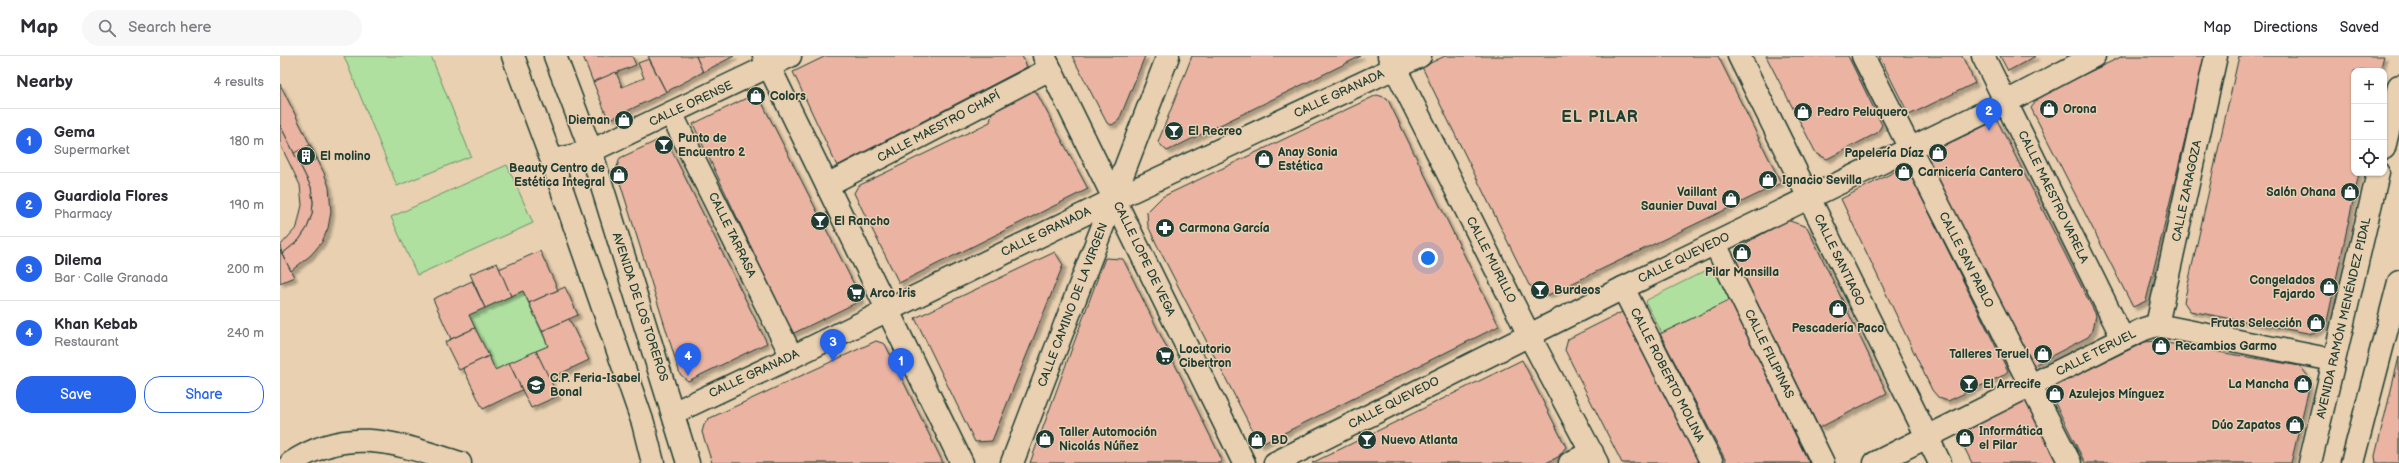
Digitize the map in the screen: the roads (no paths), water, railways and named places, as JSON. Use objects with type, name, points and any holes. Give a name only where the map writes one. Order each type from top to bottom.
[{"type":"street","points":[[513,56],[552,161],[643,423],[653,463]]},
{"type":"street","name":"AVENIDA DE LOS TOREROS","points":[[555,56],[591,151],[688,463]]},
{"type":"street","name":"CALLE ORENSE","points":[[591,151],[671,114],[767,61],[790,56]]},
{"type":"street","name":"CALLE CAMINO DE LA VIRGEN","points":[[1012,463],[1168,56]]},
{"type":"street","name":"CALLE GRANADA","points":[[673,413],[792,357],[1392,62],[1420,56]]},
{"type":"street","name":"CALLE SANTIAGO","points":[[1739,56],[1940,463]]},
{"type":"street","name":"CALLE SAN PABLO","points":[[1863,56],[2070,463]]},
{"type":"street","name":"CALLE MAESTRO VARELA","points":[[1983,56],[2123,339]]},
{"type":"street","name":"CALLE QUEVEDO","points":[[1275,463],[1623,288],[1910,150],[2094,56]]},
{"type":"street","name":"CALLE ZARAGOZA","points":[[2157,326],[2216,56]]},
{"type":"street","points":[[767,61],[962,463]]},
{"type":"street","name":"CALLE LOPE DE VEGA","points":[[1047,62],[1244,463]]},
{"type":"street","name":"CALLE MAESTRO CHAPÍ","points":[[827,185],[1047,62]]},
{"type":"street","name":"CALLE MURILLO","points":[[1392,62],[1529,335],[1594,458]]},
{"type":"street","points":[[2386,140],[2399,86]]},
{"type":"street","name":"CALLE TARRASA","points":[[671,114],[792,357]]},
{"type":"street","points":[[552,161],[591,151]]},
{"type":"street","name":"AVENIDA RAMÓN MENÉNDEZ PIDAL","points":[[2310,463],[2377,176]]},
{"type":"street","name":"CALLE FILIPINAS","points":[[1715,244],[1823,463]]},
{"type":"street","points":[[2352,463],[2399,282]]},
{"type":"street","name":"CALLE ROBERTO MOLINA","points":[[1623,288],[1712,463]]},
{"type":"street","name":"CALLE TERUEL","points":[[1875,463],[2123,339],[2144,329],[2157,326],[2333,360]]},
{"type":"street","points":[[636,463],[643,423]]},
{"type":"street","points":[[291,463],[318,456],[338,441],[367,441],[406,447],[460,463]]},
{"type":"street","points":[[1570,463],[1594,458]]},
{"type":"place","name":"Colors","points":[[756,96]]},
{"type":"place","name":"Orona","points":[[2049,109]]},
{"type":"place","name":"Pedro Peluquero","points":[[1803,112]]},
{"type":"place","name":"Dieman","points":[[624,120]]},
{"type":"place","name":"El Recreo","points":[[1174,131]]},
{"type":"place","name":"Guardiola Flores","points":[[1989,131]]},
{"type":"place","name":"Punto de Encuentro 2","points":[[664,145]]},
{"type":"place","name":"Papelería Díaz","points":[[1938,153]]},
{"type":"place","name":"El molino","points":[[306,156]]},
{"type":"place","name":"Anay Sonia Estética","points":[[1264,159]]},
{"type":"place","name":"Carnicería Cantero","points":[[1904,172]]},
{"type":"place","name":"Beauty Centro de Estética Integral","points":[[619,175]]},
{"type":"place","name":"Ignacio Sevilla","points":[[1768,180]]},
{"type":"place","name":"Salón Ohana","points":[[2350,192]]},
{"type":"place","name":"Vaillant Saunier Duval","points":[[1731,199]]},
{"type":"place","name":"El Rancho","points":[[820,221]]},
{"type":"place","name":"Carmona García","points":[[1165,228]]},
{"type":"place","name":"Pilar Mansilla","points":[[1742,253]]},
{"type":"place","name":"Congelados Fajardo","points":[[2329,287]]},
{"type":"place","name":"Burdeos","points":[[1540,290]]},
{"type":"place","name":"Arco Iris","points":[[856,293]]},
{"type":"place","name":"Pescadería Paco","points":[[1838,309]]},
{"type":"place","name":"Frutas Selección","points":[[2316,323]]},
{"type":"place","name":"Recambios Garmo","points":[[2161,346]]},
{"type":"place","name":"Talleres Teruel","points":[[2043,354]]},
{"type":"place","name":"Locutorio Cibertron","points":[[1165,356]]},
{"type":"place","name":"Dilema","points":[[833,362]]},
{"type":"place","name":"Khan Kebab","points":[[688,376]]},
{"type":"place","name":"Gema","points":[[901,381]]},
{"type":"place","name":"El Arrecife","points":[[1969,384]]},
{"type":"place","name":"La Mancha","points":[[2303,384]]},
{"type":"place","name":"C.P. Feria-Isabel Bonal","points":[[536,385]]},
{"type":"place","name":"Azulejos Mínguez","points":[[2055,394]]},
{"type":"place","name":"Dúo Zapatos","points":[[2295,425]]},
{"type":"place","name":"Informática el Pilar","points":[[1965,438]]},
{"type":"place","name":"Taller Automoción Nicolás Núñez","points":[[1045,439]]},
{"type":"place","name":"BD","points":[[1257,440]]},
{"type":"place","name":"Nuevo Atlanta","points":[[1367,440]]},
{"type":"district","name":"EL PILAR","points":[[1600,117]]}]
